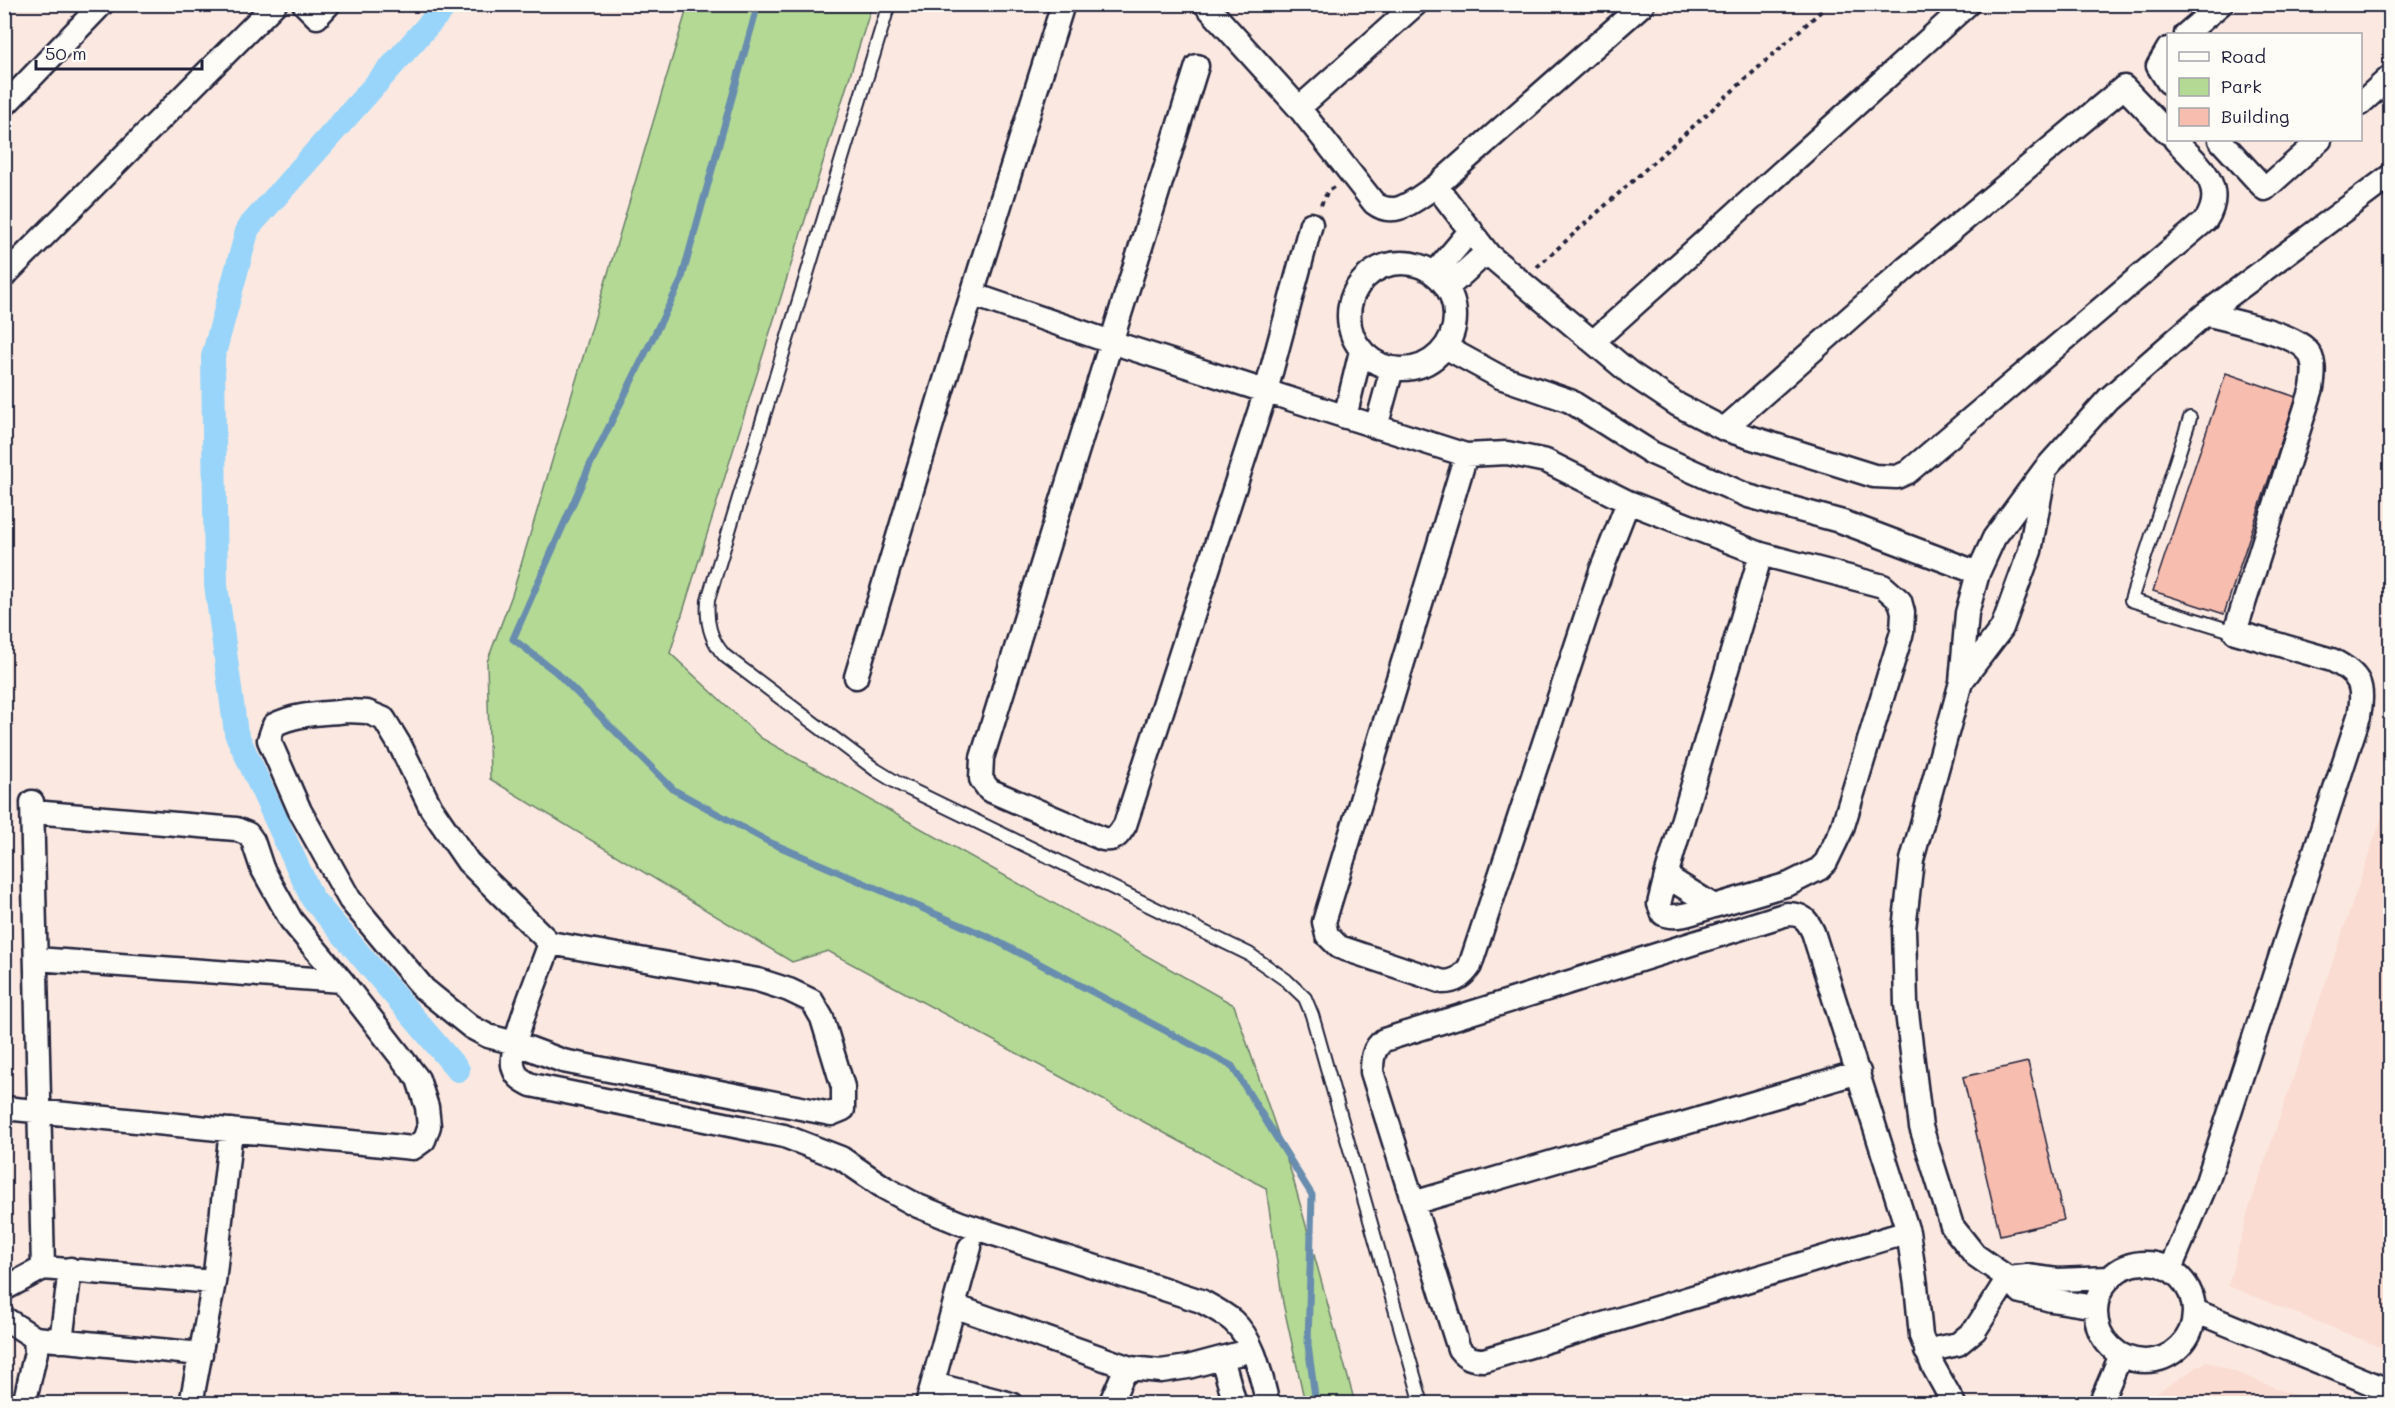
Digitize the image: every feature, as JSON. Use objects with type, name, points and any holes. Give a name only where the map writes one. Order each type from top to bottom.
[{"type":"street","points":[[4,106],[102,4]]},
{"type":"street","points":[[4,276],[274,4]]},
{"type":"street","points":[[304,4],[317,17],[329,4]]},
{"type":"street","points":[[856,677],[942,390],[974,295],[1063,4]]},
{"type":"street","points":[[1205,4],[1299,108],[1374,203],[1392,211],[1400,209],[1436,186],[1643,4]]},
{"type":"street","points":[[1299,108],[1416,4]]},
{"type":"street","points":[[1594,341],[1968,4]]},
{"type":"street","points":[[2187,33],[2221,4]]},
{"type":"street","points":[[2167,53],[2158,66],[2167,79]]},
{"type":"street","points":[[1197,66],[982,758],[981,779],[989,789],[1103,839],[1111,840],[1117,837],[1125,825],[1266,391],[1311,224]]},
{"type":"street","points":[[2362,103],[2391,77]]},
{"type":"street","points":[[1724,429],[1905,269],[2124,87],[2167,131]]},
{"type":"street","points":[[2148,110],[2167,96]]},
{"type":"street","points":[[1436,186],[1489,255],[1639,379],[1678,405],[1724,429],[1874,476],[1898,477],[1908,472],[2206,220],[2214,203],[2210,177],[2176,141]]},
{"type":"street","points":[[2221,141],[2265,189],[2319,141]]},
{"type":"street","points":[[2210,177],[2237,158]]},
{"type":"street","points":[[2096,1307],[2051,1300],[2021,1292],[2008,1278],[1975,1255],[1952,1226],[1921,1127],[1906,1004],[1904,929],[1912,860],[1961,682],[1967,613],[1978,573],[1994,538],[2045,469],[2108,399],[2205,314],[2391,176]]},
{"type":"street","points":[[1441,281],[1471,230]]},
{"type":"street","points":[[1441,281],[1489,255]]},
{"type":"street","points":[[1402,262],[1419,266],[1441,281],[1453,303],[1455,318],[1452,333],[1445,347],[1435,358],[1422,366],[1392,369],[1375,362],[1361,351],[1352,335],[1348,318],[1350,301],[1358,286],[1370,273],[1386,265],[1402,262]]},
{"type":"street","points":[[974,295],[1111,342],[1466,455],[1507,453],[1546,461],[1628,502],[1761,554],[1883,586],[1900,601],[1904,622],[1842,829],[1826,862],[1814,872],[1789,884],[1680,915],[1668,916],[1663,914],[1659,904],[1665,876],[1761,554]]},
{"type":"street","points":[[2170,1269],[2207,1182],[2359,716],[2362,700],[2361,687],[2355,675],[2346,667],[2332,660],[2235,632],[2312,388],[2314,371],[2307,350],[2295,340],[2205,314]]},
{"type":"street","points":[[1445,347],[1500,377],[1570,401],[1652,453],[1748,496],[1843,522],[1978,573]]},
{"type":"street","points":[[1345,417],[1361,351]]},
{"type":"street","points":[[1376,427],[1392,369]]},
{"type":"street","points":[[1466,455],[1324,922],[1327,934],[1339,947],[1443,982],[1451,982],[1459,978],[1470,966],[1601,571],[1628,502]]},
{"type":"street","points":[[1961,682],[2002,628],[2030,551],[2045,469]]},
{"type":"street","points":[[348,711],[367,712],[384,719],[401,747],[430,808],[468,862],[550,943],[758,980],[789,990],[812,1001],[822,1018],[843,1087],[843,1109],[831,1114],[563,1061],[515,1043],[488,1036],[471,1027],[424,989],[350,900],[300,811],[272,747],[269,740],[274,725],[297,716],[348,711]]},
{"type":"street","points":[[4,1108],[40,1112],[413,1148],[424,1140],[429,1126],[427,1107],[417,1079],[342,981],[291,920],[266,876],[253,841],[248,834],[236,829],[33,807],[40,1112],[43,1268]]},
{"type":"street","points":[[1665,876],[1714,906]]},
{"type":"street","points":[[1908,1232],[1484,1360],[1475,1360],[1459,1348],[1372,1072],[1372,1061],[1377,1045],[1384,1040],[1787,914],[1798,914],[1805,918],[1813,932],[1859,1072],[1908,1232],[1921,1336],[1926,1351],[1954,1404]]},
{"type":"street","points":[[550,943],[515,1043],[513,1066],[518,1078],[531,1086],[784,1136],[841,1158],[885,1188],[918,1206],[949,1219],[1201,1301],[1234,1322],[1252,1350],[1268,1404]]},
{"type":"street","points":[[36,959],[342,981]]},
{"type":"street","points":[[1413,1203],[1859,1072]]},
{"type":"street","points":[[191,1404],[214,1282],[231,1130]]},
{"type":"street","points":[[970,1247],[930,1394],[1011,1404]]},
{"type":"street","points":[[2138,1263],[2155,1263],[2170,1269],[2183,1280],[2191,1294],[2195,1311],[2192,1328],[2184,1343],[2170,1354],[2146,1361],[2138,1361],[2121,1355],[2110,1347],[2101,1335],[2096,1307],[2100,1292],[2109,1278],[2122,1268],[2138,1263]]},
{"type":"street","points":[[4,1289],[43,1268],[214,1282]]},
{"type":"street","points":[[62,1341],[70,1269]]},
{"type":"street","points":[[2008,1278],[2027,1276],[2057,1280],[2109,1278]]},
{"type":"street","points":[[1926,1351],[1958,1344],[1975,1330],[2008,1278]]},
{"type":"street","points":[[954,1306],[1130,1368],[1161,1371],[1252,1350]]},
{"type":"street","points":[[2195,1311],[2391,1391]]},
{"type":"street","points":[[4,1318],[35,1338],[201,1354]]},
{"type":"street","points":[[24,1404],[36,1352],[35,1338]]},
{"type":"street","points":[[2100,1404],[2121,1355]]},
{"type":"street","points":[[1222,1358],[1235,1404]]},
{"type":"street","points":[[1110,1404],[1119,1383],[1130,1368]]},
{"type":"lane","points":[[889,4],[708,600],[707,614],[710,633],[725,656],[884,775],[1249,954],[1286,980],[1305,998],[1316,1027],[1422,1404]]},
{"type":"lane","points":[[2190,418],[2131,600],[2235,632]]},
{"type":"path","points":[[1521,281],[1829,4]]},
{"type":"path","points":[[1311,224],[1328,191],[1352,175]]},
{"type":"shaded area","points":[[2390,792],[2390,1351],[2228,1286],[2249,1208]]},
{"type":"shaded area","points":[[2207,1361],[2315,1403],[2141,1403]]},
{"type":"green space","points":[[688,5],[872,5],[670,653],[761,738],[1234,1005],[1292,1175],[1355,1403],[1305,1403],[1283,1303],[1266,1188],[828,951],[792,962],[490,779],[487,662],[512,595]]},
{"type":"building","points":[[2226,373],[2296,397],[2224,614],[2153,591]]},
{"type":"building","points":[[2028,1062],[2064,1220],[2000,1235],[1963,1077]]},
{"type":"waterway","points":[[447,4],[248,228],[213,357],[216,585],[236,733],[312,898],[458,1070]]},
{"type":"waterway","points":[[758,4],[681,281],[590,465],[513,639],[556,672],[674,790],[769,842],[991,938],[1232,1066],[1312,1195],[1308,1345],[1316,1404]]}]
